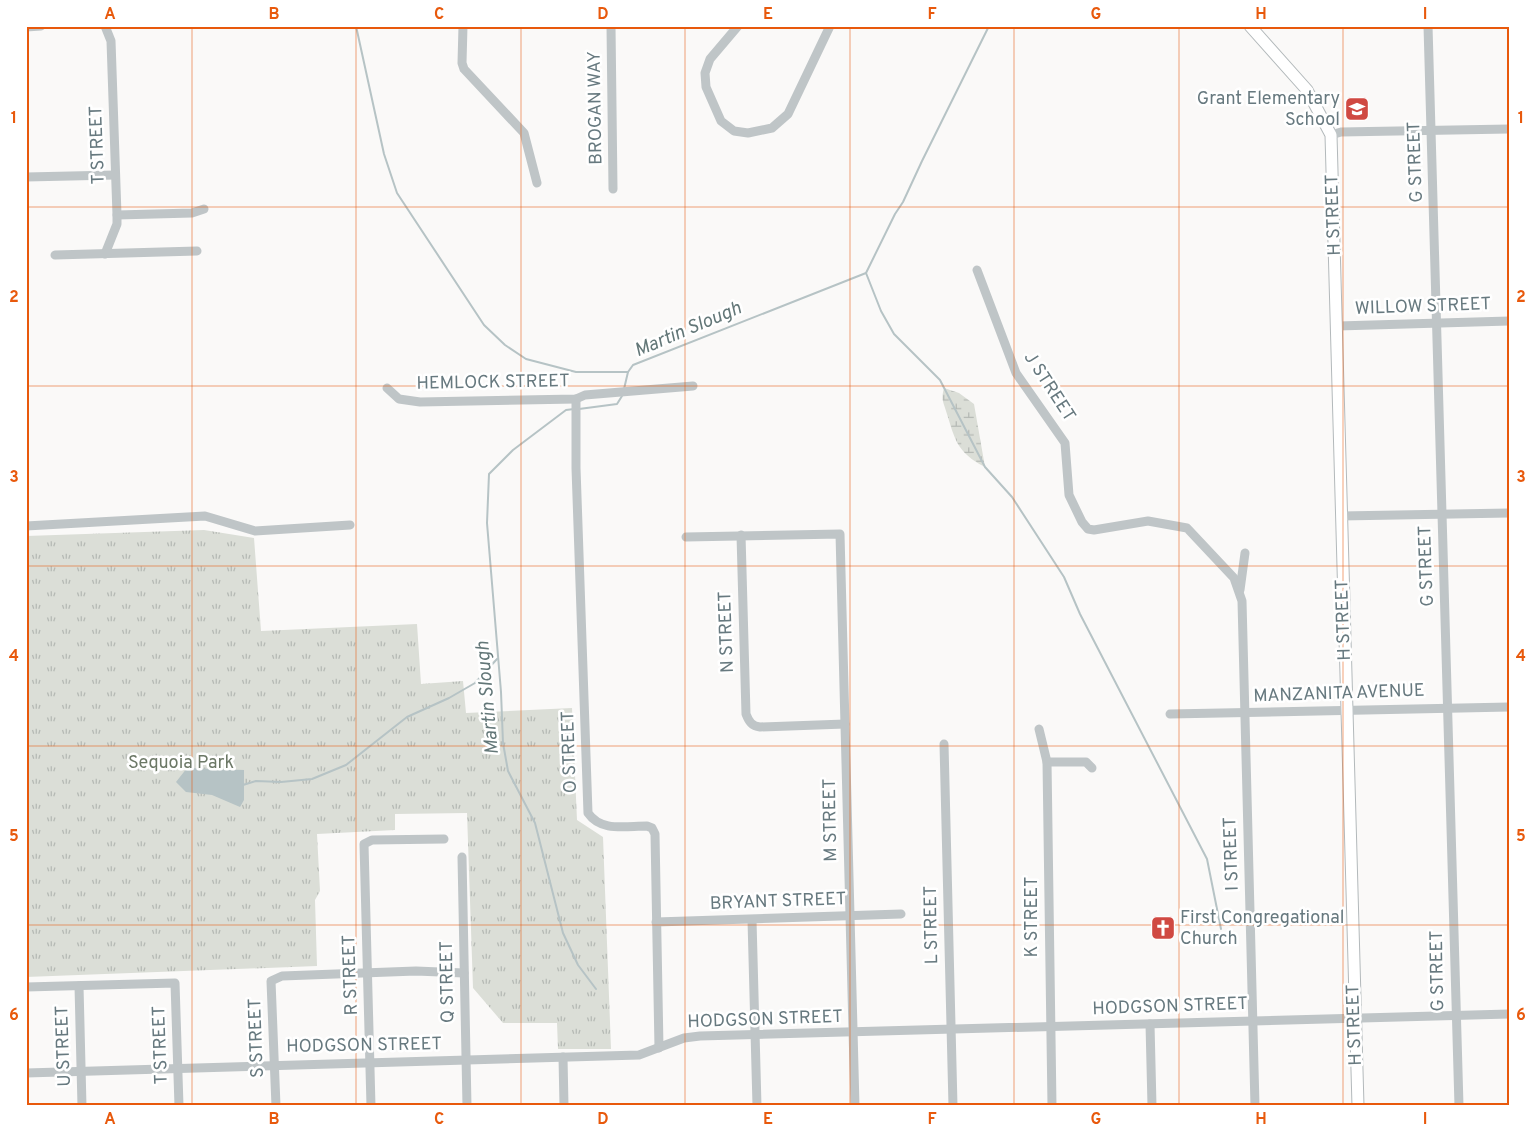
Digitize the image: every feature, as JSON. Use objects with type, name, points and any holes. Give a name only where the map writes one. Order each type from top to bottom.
[{"type":"main road","points":[[1250,26],[1307,90],[1331,134]]},
{"type":"main road","name":"H STREET","points":[[1331,134],[1338,326],[1341,516],[1358,1106]]},
{"type":"street","points":[[27,26],[41,26]]},
{"type":"street","points":[[463,26],[462,63],[464,69],[524,133],[537,183]]},
{"type":"street","name":"BROGAN WAY","points":[[611,26],[613,189]]},
{"type":"street","points":[[738,26],[710,59],[705,73],[706,86],[721,121],[734,131],[748,132],[772,128],[788,114],[830,26]]},
{"type":"street","name":"G STREET","points":[[1428,26],[1458,1106]]},
{"type":"street","name":"T STREET","points":[[105,254],[117,224],[111,41],[107,29]]},
{"type":"street","points":[[1331,134],[1509,129]]},
{"type":"street","points":[[26,177],[115,175]]},
{"type":"street","points":[[117,215],[192,213],[204,209]]},
{"type":"street","points":[[55,255],[197,251]]},
{"type":"street","name":"J STREET","points":[[977,270],[1016,373],[1065,443],[1069,496],[1082,522],[1088,529],[1094,530],[1148,521],[1188,528],[1234,578],[1240,591]]},
{"type":"street","name":"WILLOW STREET","points":[[1338,326],[1509,321]]},
{"type":"street","name":"HEMLOCK STREET","points":[[387,388],[399,399],[420,402],[576,399],[585,395],[694,386]]},
{"type":"street","name":"O STREET","points":[[576,399],[576,468],[588,813],[594,822],[606,826],[647,826],[652,828],[655,834],[660,1048]]},
{"type":"street","points":[[1341,516],[1509,513]]},
{"type":"street","points":[[26,526],[205,516],[255,531],[350,525]]},
{"type":"street","name":"M STREET","points":[[741,535],[840,534],[855,1106]]},
{"type":"street","points":[[686,537],[741,535]]},
{"type":"street","name":"N STREET","points":[[741,535],[746,714],[753,726],[845,724]]},
{"type":"street","points":[[1240,591],[1245,553]]},
{"type":"street","name":"I STREET","points":[[1240,591],[1242,601],[1256,1106]]},
{"type":"street","name":"MANZANITA AVENUE","points":[[1170,714],[1509,707]]},
{"type":"street","name":"K STREET","points":[[1039,729],[1047,762],[1049,1027],[1052,1106]]},
{"type":"street","name":"L STREET","points":[[944,744],[953,1106]]},
{"type":"street","points":[[1047,762],[1086,762],[1092,768]]},
{"type":"street","name":"R STREET","points":[[371,1106],[364,844],[372,840],[444,839]]},
{"type":"street","name":"Q STREET","points":[[462,857],[467,1106]]},
{"type":"street","name":"BRYANT STREET","points":[[656,922],[901,914]]},
{"type":"street","points":[[752,920],[757,1106]]},
{"type":"street","points":[[367,972],[464,973]]},
{"type":"street","name":"S STREET","points":[[276,1106],[271,981],[282,976],[367,972]]},
{"type":"street","name":"T STREET","points":[[79,986],[174,983],[179,1106]]},
{"type":"street","points":[[26,986],[79,986]]},
{"type":"street","name":"U STREET","points":[[79,986],[82,1106]]},
{"type":"street","name":"HODGSON STREET","points":[[26,1073],[274,1064],[639,1055],[684,1038],[700,1036],[1509,1014]]},
{"type":"street","points":[[1150,1024],[1152,1106]]},
{"type":"street","points":[[563,1056],[564,1106]]},
{"type":"green space","points":[[944,388],[959,393],[974,404],[985,467],[968,456],[958,444],[943,402]]},
{"type":"green space","name":"Sequoia Park","points":[[204,530],[254,538],[261,631],[417,624],[421,684],[463,681],[466,713],[572,708],[577,820],[603,837],[611,1049],[558,1049],[557,1023],[503,1023],[473,988],[467,813],[395,814],[395,830],[317,834],[320,891],[315,900],[317,966],[26,977],[26,536]]},
{"type":"shaded area","points":[[187,768],[244,770],[244,800],[240,807],[212,795],[186,792],[176,782]]},
{"type":"waterway","points":[[356,26],[384,154],[397,193],[484,325],[505,345],[526,359],[576,372],[628,372]]},
{"type":"waterway","name":"Martin Slough","points":[[624,389],[628,372],[633,365],[866,273],[989,26]]},
{"type":"waterway","points":[[866,273],[881,311],[894,334],[940,380],[985,467],[1012,497],[1064,577],[1080,614],[1207,859],[1221,929]]},
{"type":"waterway","name":"Martin Slough","points":[[579,409],[617,404],[622,396]]},
{"type":"waterway","name":"Martin Slough","points":[[574,409],[566,410],[513,450],[489,474],[487,523],[501,692],[503,743],[508,771],[535,823],[563,933],[578,965],[596,989]]},
{"type":"waterway","points":[[243,785],[256,781],[281,782],[312,779],[346,765],[407,717],[449,698],[475,683],[497,659]]},
{"type":"place","name":"Grant Elementary School","points":[[1357,109]]},
{"type":"place","name":"First Congregational Church","points":[[1163,928]]}]
